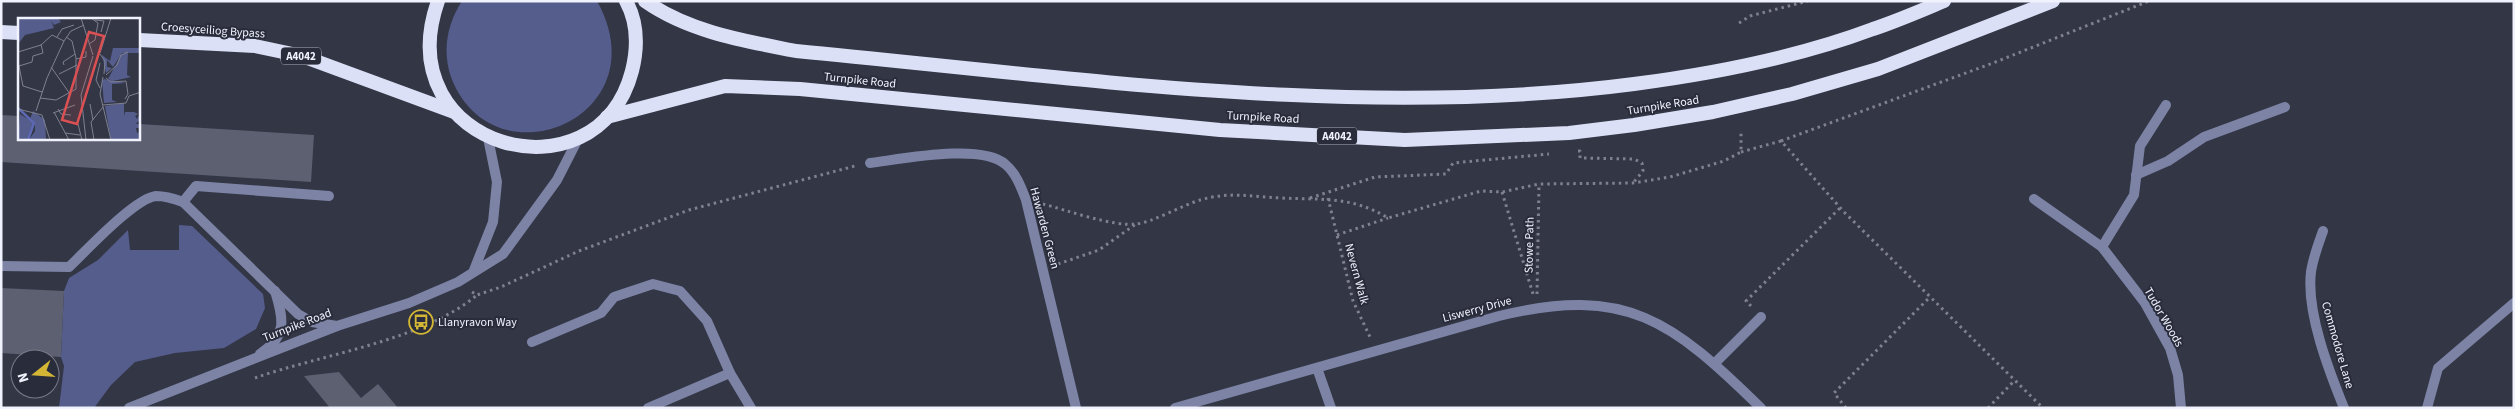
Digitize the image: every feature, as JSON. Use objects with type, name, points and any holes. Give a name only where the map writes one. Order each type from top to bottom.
[{"type":"highway","points":[[438,1],[430,24],[429,55],[437,85],[454,112],[488,138],[510,145],[533,148],[557,145],[579,137],[607,117],[628,86],[637,50],[633,14],[626,1]]},
{"type":"highway","name":"Turnpike Road","points":[[645,1],[687,24],[737,40],[796,51],[1220,91],[1408,99],[1481,98],[1561,92],[1672,78],[1783,56],[1871,30],[1944,1]]},
{"type":"highway","name":"Turnpike Road","points":[[607,117],[725,86],[800,88],[1220,130],[1405,140],[1569,132],[1651,122],[1792,94],[1878,69],[2053,1]]},
{"type":"highway","points":[[1,32],[18,33]]},
{"type":"highway","name":"Croesyceiliog Bypass","points":[[140,40],[255,46],[302,56],[454,112]]},
{"type":"street","points":[[2102,247],[2134,195],[2140,146],[2166,105]]},
{"type":"street","points":[[2136,175],[2168,161],[2204,137],[2285,107]]},
{"type":"street","name":"Turnpike Road","points":[[129,408],[337,326],[409,303],[458,282],[474,270],[502,254],[508,247],[557,180],[579,137]]},
{"type":"street","points":[[474,270],[493,222],[496,182],[488,138]]},
{"type":"street","name":"Hawarden Green","points":[[870,163],[965,153],[986,154],[1004,163],[1017,178],[1026,200],[1076,408]]},
{"type":"street","points":[[183,202],[196,186],[329,196]]},
{"type":"street","points":[[1,266],[69,267],[140,201],[156,196],[183,202],[305,318],[312,322],[337,326]]},
{"type":"street","name":"Tudor Woods","points":[[2034,199],[2102,247],[2145,303],[2170,348],[2178,375],[2181,408]]},
{"type":"street","name":"Commodore Lane","points":[[2323,231],[2310,274],[2311,300],[2328,364],[2344,408]]},
{"type":"street","points":[[532,342],[601,313],[614,298],[653,284],[680,291],[708,321],[730,373],[750,408]]},
{"type":"street","points":[[254,358],[274,345],[280,331],[282,314],[275,290]]},
{"type":"street","points":[[2427,408],[2438,368],[2514,303]]},
{"type":"street","name":"Liswerry Drive","points":[[1175,408],[1537,306],[1585,304],[1614,308],[1643,316],[1667,327],[1715,363],[1761,408]]},
{"type":"street","points":[[1715,363],[1762,317]]},
{"type":"street","points":[[1317,368],[1331,408]]},
{"type":"street","points":[[648,408],[730,373]]},
{"type":"path","points":[[1738,23],[1750,16],[1808,1]]},
{"type":"path","points":[[1337,235],[1481,191],[1502,192],[1539,184],[1633,183],[1670,177],[1724,161],[1741,152],[1781,141],[1993,63],[2149,1]]},
{"type":"path","points":[[1741,132],[1741,152]]},
{"type":"path","points":[[1781,141],[1840,208],[2043,408]]},
{"type":"path","points":[[1571,152],[1580,151],[1580,158],[1634,159],[1642,162],[1643,171],[1633,183]]},
{"type":"path","points":[[1306,199],[1375,177],[1446,174],[1453,163],[1551,154]]},
{"type":"path","points":[[250,380],[286,367],[415,330],[461,308],[477,296],[579,251],[689,210],[870,163]]},
{"type":"path","name":"Stowe Path","points":[[1537,306],[1539,184]]},
{"type":"path","points":[[1502,192],[1537,306]]},
{"type":"path","points":[[1043,269],[1099,250],[1136,224],[1200,200],[1221,195],[1240,193],[1258,197],[1328,198],[1375,210],[1388,218]]},
{"type":"path","name":"Nevern Walk","points":[[1328,198],[1353,302],[1376,352]]},
{"type":"path","points":[[1026,200],[1113,221],[1136,224]]},
{"type":"path","points":[[1762,317],[1746,301],[1840,208]]},
{"type":"path","points":[[458,282],[477,296]]},
{"type":"path","points":[[1846,408],[1834,393],[1930,298]]},
{"type":"path","points":[[1988,408],[2014,381]]},
{"type":"shaded area","points":[[462,1],[597,1],[611,42],[607,78],[590,105],[564,124],[532,132],[500,128],[472,110],[451,77],[447,57],[450,28]]},
{"type":"shaded area","points":[[179,225],[192,226],[263,294],[265,308],[256,329],[224,348],[175,353],[135,362],[111,385],[94,408],[59,408],[64,366],[61,357],[64,291],[69,278],[98,260],[128,230],[130,250],[179,250]]},
{"type":"building","points":[[1,115],[18,116],[18,140],[140,140],[140,124],[314,135],[311,182],[1,162]]},
{"type":"building","points":[[1,288],[64,291],[61,357],[60,349],[10,349],[10,354],[1,353]]},
{"type":"building","points":[[339,372],[361,398],[378,384],[398,408],[330,408],[304,376]]},
{"type":"place","name":"Llanyravon Way","points":[[421,322]]}]
